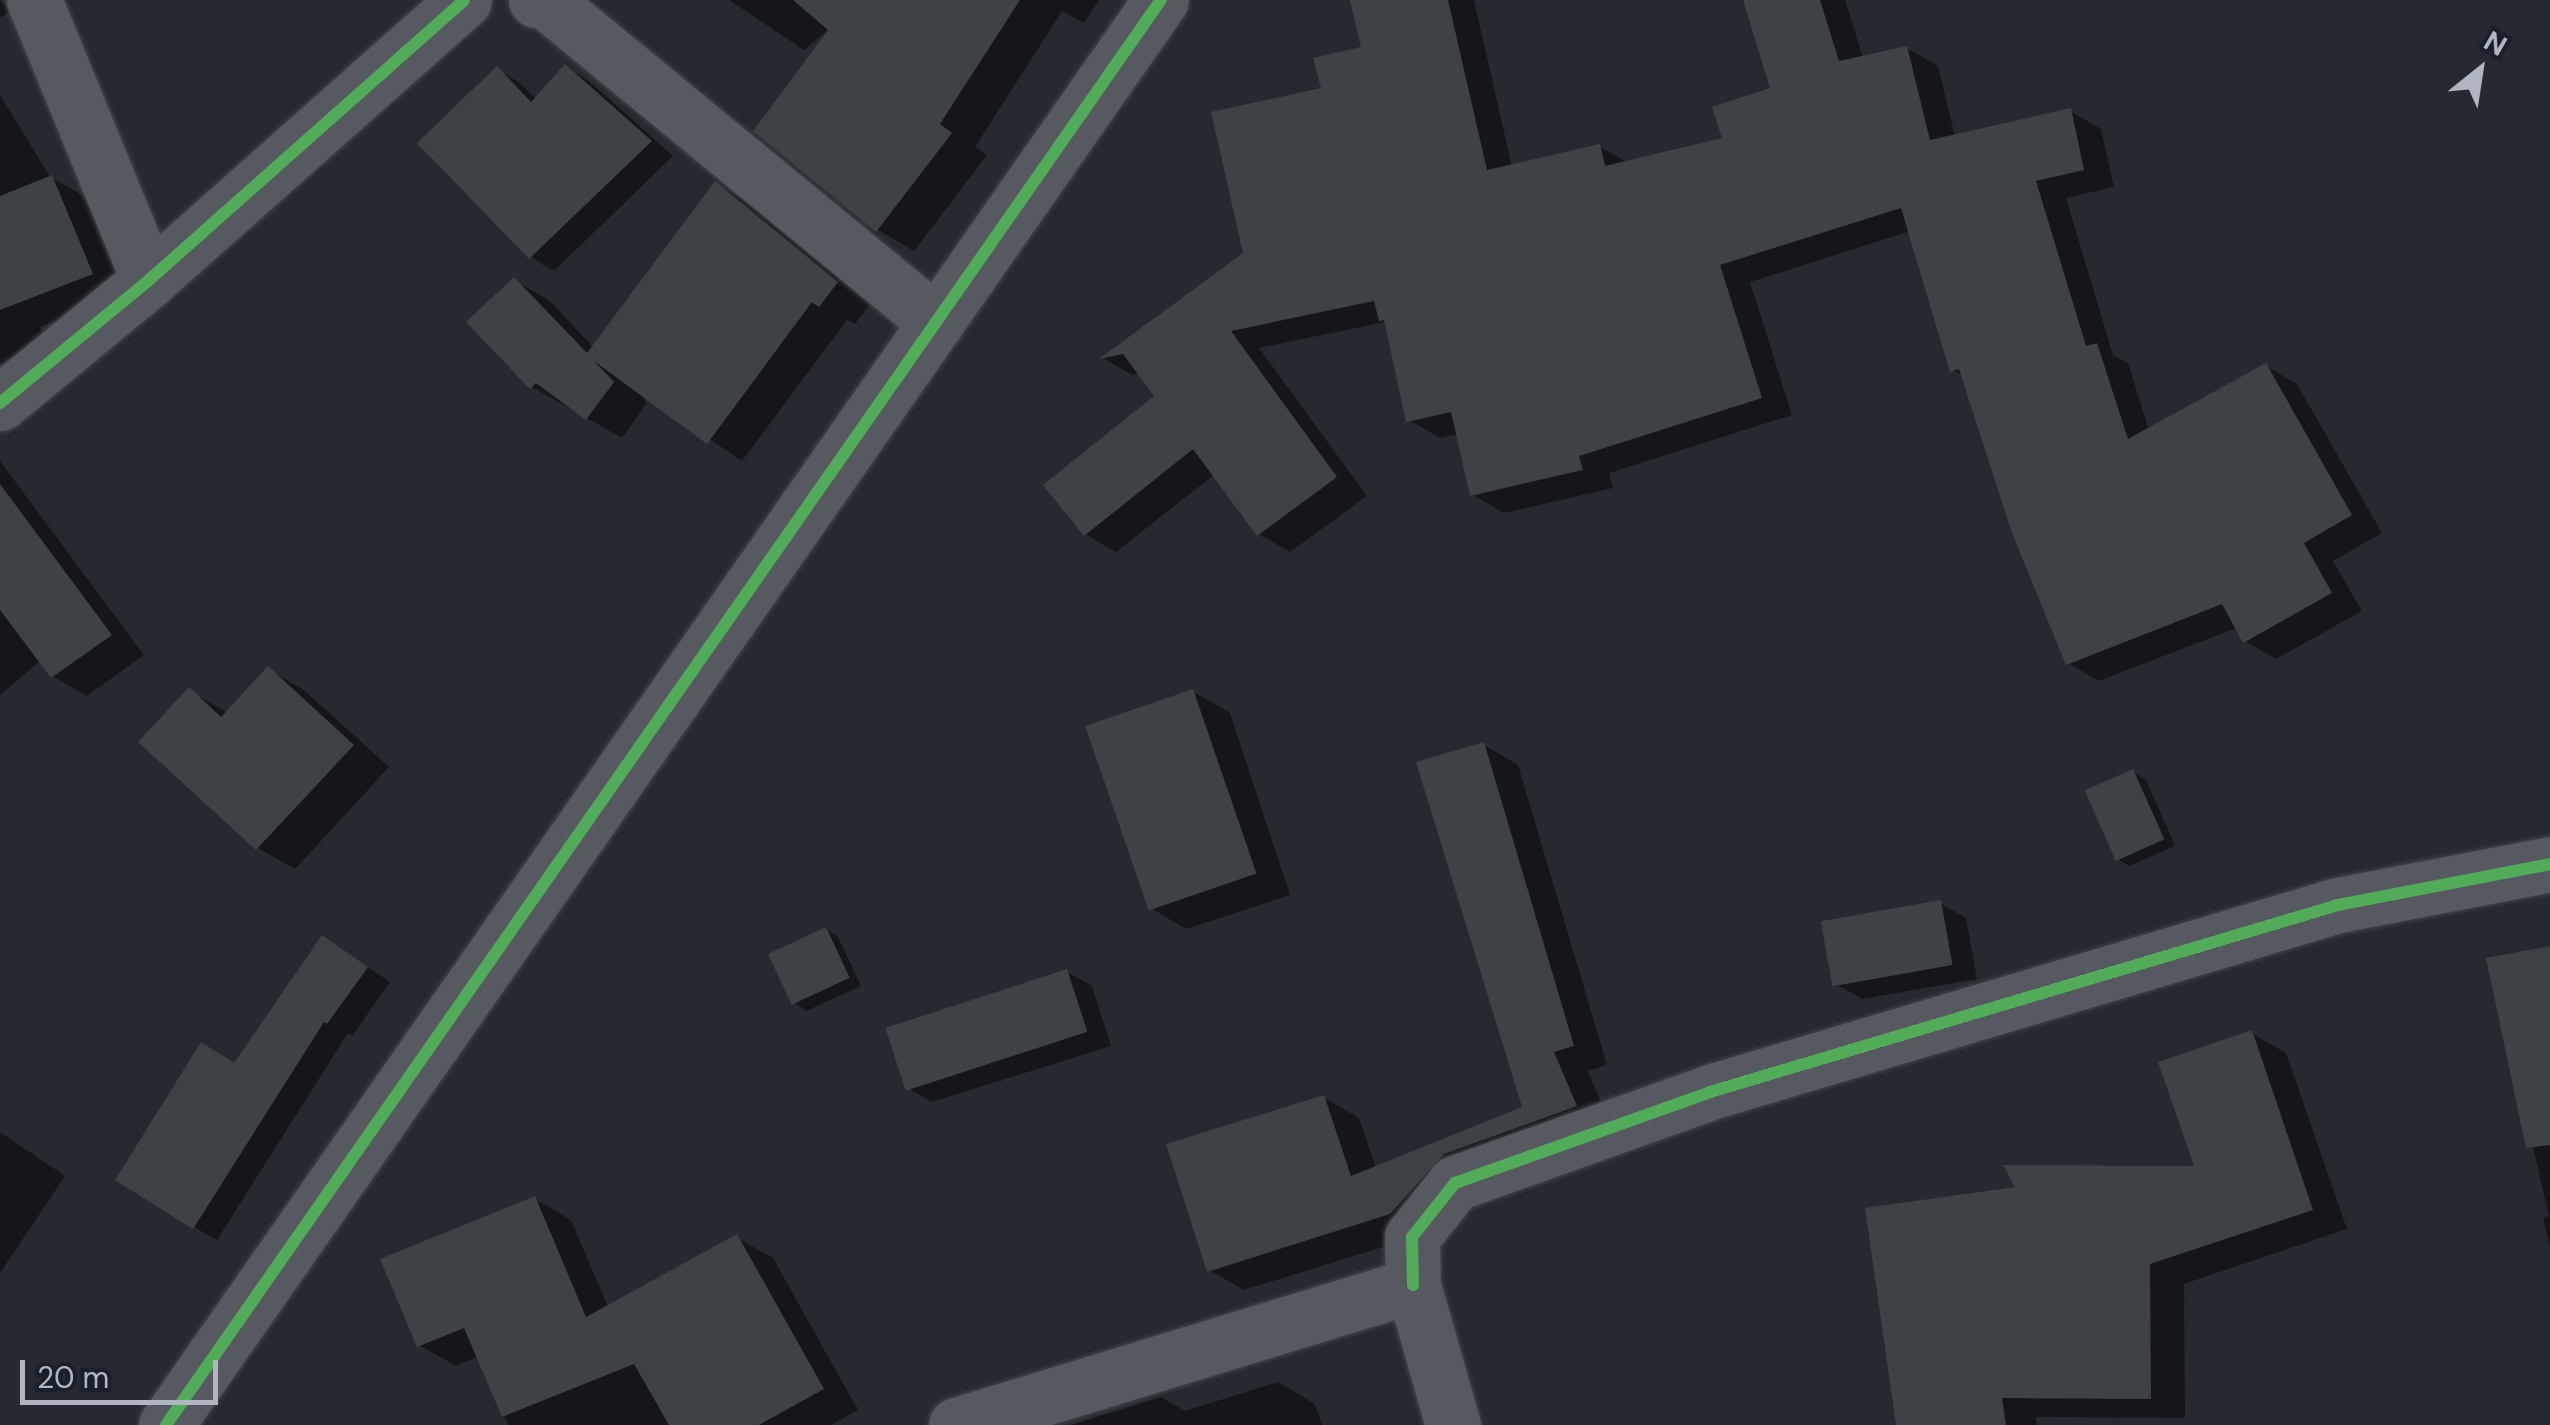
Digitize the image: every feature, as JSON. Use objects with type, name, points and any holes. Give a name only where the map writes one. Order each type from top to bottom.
[{"type":"street","points":[[34,0],[149,280]]},
{"type":"street","points":[[0,403],[149,280],[464,0]]},
{"type":"street","points":[[536,0],[546,2],[936,322]]},
{"type":"street","points":[[166,1425],[1160,0]]},
{"type":"street","points":[[1452,1425],[1413,1284],[1412,1237],[1455,1183],[1710,1092],[2319,911],[2550,864]]},
{"type":"street","points":[[956,1425],[1413,1284]]},
{"type":"building","points":[[793,0],[1020,0],[940,124],[952,133],[876,232],[753,131],[828,30]]},
{"type":"building","points":[[1350,0],[1448,0],[1487,170],[1600,144],[1605,166],[1722,138],[1712,107],[1770,88],[1743,0],[1820,0],[1839,61],[1907,46],[1930,140],[2071,108],[2084,170],[2036,181],[2086,346],[2097,343],[2128,439],[2266,363],[2352,515],[2304,543],[2332,593],[2243,643],[2222,604],[2066,665],[2012,533],[1959,369],[1950,372],[1901,208],[1720,265],[1762,398],[1579,456],[1583,470],[1470,496],[1451,412],[1406,422],[1384,320],[1379,321],[1374,301],[1231,331],[1337,477],[1257,536],[1193,449],[1084,536],[1043,485],[1154,396],[1123,354],[1099,359],[1243,253],[1211,112],[1321,88],[1313,58],[1361,47]]},
{"type":"building","points":[[565,64],[652,141],[529,259],[417,143],[497,66],[531,102]]},
{"type":"building","points":[[52,175],[93,274],[0,310],[0,196]]},
{"type":"building","points":[[715,181],[838,282],[819,307],[812,302],[707,444],[594,361],[614,382],[586,420],[536,383],[530,389],[466,322],[514,277],[587,353]]},
{"type":"building","points":[[0,484],[112,635],[51,678],[0,610]]},
{"type":"building","points":[[268,666],[354,745],[256,850],[138,742],[189,687],[221,717]]},
{"type":"building","points":[[1193,689],[1256,873],[1149,910],[1085,726]]},
{"type":"building","points":[[1484,742],[1574,1046],[1554,1052],[1577,1106],[1444,1154],[1390,1214],[1207,1272],[1166,1144],[1324,1095],[1351,1176],[1522,1107],[1416,762]]},
{"type":"building","points":[[2133,769],[2164,839],[2116,861],[2085,791]]},
{"type":"building","points":[[1941,900],[1952,965],[1832,986],[1821,921]]},
{"type":"building","points":[[826,927],[850,978],[792,1005],[768,954]]},
{"type":"building","points":[[322,935],[368,967],[327,1024],[324,1022],[193,1229],[115,1180],[201,1042],[234,1063]]},
{"type":"building","points":[[2550,946],[2550,1145],[2526,1148],[2486,958]]},
{"type":"building","points":[[1067,969],[1087,1032],[906,1091],[885,1028]]},
{"type":"building","points":[[2252,1030],[2313,1210],[2150,1264],[2151,1399],[2002,1398],[2006,1425],[1896,1425],[1865,1208],[2015,1187],[2003,1165],[2194,1166],[2158,1062]]},
{"type":"building","points":[[535,1196],[586,1317],[737,1234],[824,1389],[759,1425],[669,1425],[634,1364],[502,1417],[464,1328],[417,1347],[380,1259]]},
{"type":"cycle path","points":[[0,403],[149,280],[464,0]]},
{"type":"cycle path","points":[[166,1425],[1161,0]]},
{"type":"cycle path","points":[[1413,1285],[1412,1237],[1455,1183],[1710,1092],[2338,905],[2550,864]]}]
